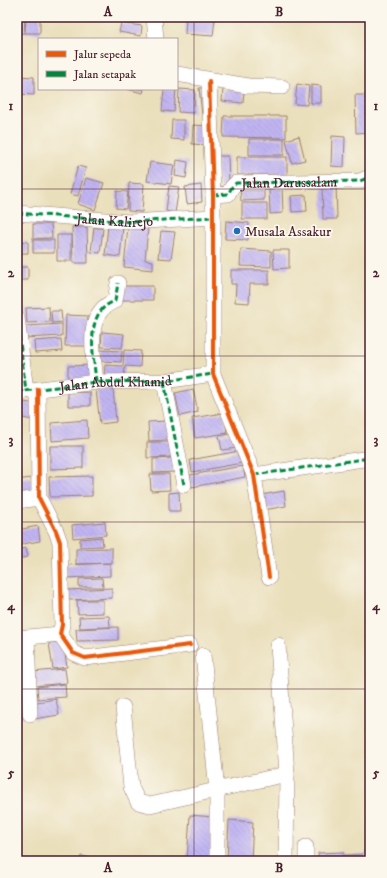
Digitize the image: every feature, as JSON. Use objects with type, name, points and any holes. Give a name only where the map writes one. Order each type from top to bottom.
[{"type":"street","points":[[154,17],[156,38]]},
{"type":"street","points":[[178,74],[209,81],[248,86],[282,87]]},
{"type":"street","points":[[209,81],[213,195],[213,374],[254,475],[269,577]]},
{"type":"street","name":"Jalan Darussalam","points":[[213,195],[228,194],[232,186],[236,183],[360,181],[370,176]]},
{"type":"street","name":"Jalan Kalirejo","points":[[17,214],[130,222],[213,217]]},
{"type":"street","points":[[96,382],[93,326],[103,308],[115,301],[118,283]]},
{"type":"street","points":[[17,318],[39,498],[60,542],[60,634],[73,653],[85,658],[190,645]]},
{"type":"street","name":"Jalan Abdul Khamid","points":[[27,391],[96,382],[164,381],[213,374]]},
{"type":"street","points":[[164,381],[184,485]]},
{"type":"street","points":[[254,475],[370,458]]},
{"type":"street","points":[[17,501],[39,498]]},
{"type":"street","points":[[30,714],[22,637],[60,634]]},
{"type":"street","points":[[278,645],[287,774],[286,861]]},
{"type":"street","points":[[203,655],[217,790],[217,861]]},
{"type":"street","points":[[123,707],[131,787],[138,802],[150,805],[287,774]]},
{"type":"street","points":[[370,856],[370,861]]},
{"type":"building","points":[[17,17],[25,17],[24,33],[17,33]]},
{"type":"building","points":[[26,17],[40,17],[40,33],[25,33]]},
{"type":"building","points":[[186,17],[215,19],[213,36],[185,34]]},
{"type":"building","points":[[121,23],[142,26],[141,36],[119,32]]},
{"type":"building","points":[[17,76],[34,77],[34,95],[17,94]]},
{"type":"building","points":[[297,84],[309,86],[307,105],[295,104]]},
{"type":"building","points":[[311,85],[321,86],[321,103],[311,103]]},
{"type":"building","points":[[199,88],[206,88],[208,115],[202,115]]},
{"type":"building","points":[[179,89],[195,90],[194,113],[178,112]]},
{"type":"building","points":[[223,89],[244,90],[243,103],[222,101]]},
{"type":"building","points":[[130,90],[144,90],[143,93]]},
{"type":"building","points":[[164,90],[176,90],[174,112],[162,111]]},
{"type":"building","points":[[355,95],[370,95],[370,132],[356,133]]},
{"type":"building","points":[[224,116],[286,116],[286,138],[223,137]]},
{"type":"building","points":[[172,120],[184,120],[184,140],[171,139]]},
{"type":"building","points":[[193,125],[209,126],[208,145],[192,144]]},
{"type":"building","points":[[299,136],[305,160],[292,163],[286,140]]},
{"type":"building","points":[[332,136],[345,137],[344,167],[331,166]]},
{"type":"building","points":[[249,139],[284,139],[284,155],[249,155]]},
{"type":"building","points":[[217,156],[228,156],[229,186],[219,187]]},
{"type":"building","points":[[237,157],[287,157],[287,175],[237,175]]},
{"type":"building","points":[[177,160],[188,162],[186,178],[175,176]]},
{"type":"building","points":[[150,162],[174,165],[171,184],[147,181]]},
{"type":"building","points":[[78,166],[86,168],[78,196],[70,194]]},
{"type":"building","points":[[86,178],[104,183],[95,210],[78,204]]},
{"type":"building","points":[[129,183],[144,184],[142,212],[128,211]]},
{"type":"building","points":[[336,183],[337,219],[323,219],[322,184]]},
{"type":"building","points":[[17,185],[22,185],[21,203],[17,203]]},
{"type":"building","points":[[201,185],[202,202],[187,204],[185,187]]},
{"type":"building","points":[[169,186],[179,187],[175,213],[166,211]]},
{"type":"building","points":[[269,186],[282,186],[283,213],[270,214]]},
{"type":"building","points":[[240,187],[264,187],[264,200],[241,201]]},
{"type":"building","points":[[117,191],[128,192],[126,209],[116,208]]},
{"type":"building","points":[[306,195],[307,211],[292,212],[291,196]]},
{"type":"building","points":[[242,203],[267,203],[267,219],[242,219]]},
{"type":"building","name":"Musala Assakur","points":[[226,221],[249,223],[248,240],[225,239]]},
{"type":"building","points":[[33,224],[51,224],[52,238],[33,239]]},
{"type":"building","points":[[108,225],[123,226],[120,257],[105,255]]},
{"type":"building","points":[[128,226],[148,228],[145,260],[153,261],[153,270],[124,267]]},
{"type":"building","points":[[72,227],[87,227],[88,263],[73,263]]},
{"type":"building","points":[[94,227],[103,229],[100,253],[91,252]]},
{"type":"building","points":[[161,231],[175,232],[171,259],[158,258]]},
{"type":"building","points":[[57,235],[71,235],[71,261],[57,261]]},
{"type":"building","points":[[33,240],[54,240],[54,253],[33,253]]},
{"type":"building","points":[[17,241],[28,242],[28,253],[17,253]]},
{"type":"building","points":[[241,249],[271,251],[271,267],[240,266]]},
{"type":"building","points":[[273,250],[289,250],[289,268],[274,269]]},
{"type":"building","points":[[17,267],[28,267],[28,280],[17,280]]},
{"type":"building","points":[[231,270],[269,270],[269,284],[250,284],[249,303],[235,302],[236,284],[231,284]]},
{"type":"building","points":[[121,286],[153,286],[153,300],[121,300]]},
{"type":"building","points":[[49,307],[50,322],[27,323],[26,308]]},
{"type":"building","points":[[51,311],[61,311],[62,322],[52,323]]},
{"type":"building","points":[[66,315],[88,316],[87,346],[65,346]]},
{"type":"building","points":[[62,324],[62,336],[26,338],[25,326]]},
{"type":"building","points":[[102,332],[124,334],[122,348],[101,347]]},
{"type":"building","points":[[61,339],[62,351],[35,353],[34,341]]},
{"type":"building","points":[[101,350],[122,351],[121,362],[100,361]]},
{"type":"building","points":[[124,350],[141,351],[140,367],[125,366],[124,379],[104,377],[105,365],[123,366]]},
{"type":"building","points":[[91,365],[91,380],[68,380],[68,366]]},
{"type":"building","points":[[113,388],[116,422],[100,424],[96,390]]},
{"type":"building","points":[[193,389],[198,412],[180,416],[175,393]]},
{"type":"building","points":[[90,392],[90,406],[68,406],[68,393]]},
{"type":"building","points":[[18,401],[36,404],[33,420],[17,417]]},
{"type":"building","points":[[224,413],[227,433],[195,438],[192,418]]},
{"type":"building","points":[[87,420],[88,438],[52,441],[51,423]]},
{"type":"building","points":[[166,421],[167,440],[149,441],[148,422]]},
{"type":"building","points":[[234,433],[237,448],[222,450],[219,436]]},
{"type":"building","points":[[147,442],[170,442],[171,457],[147,458]]},
{"type":"building","points":[[50,446],[83,446],[83,468],[50,469]]},
{"type":"building","points":[[240,451],[242,463],[192,472],[190,460]]},
{"type":"building","points":[[174,458],[174,472],[153,473],[153,459]]},
{"type":"building","points":[[243,466],[245,477],[192,487],[190,475]]},
{"type":"building","points":[[150,474],[169,474],[170,490],[151,491]]},
{"type":"building","points":[[92,476],[92,496],[50,497],[49,477]]},
{"type":"building","points":[[31,478],[33,493],[17,496],[17,480]]},
{"type":"building","points":[[284,491],[286,506],[264,510],[261,495]]},
{"type":"building","points":[[179,492],[180,511],[169,511],[169,493]]},
{"type":"building","points":[[105,522],[106,535],[73,538],[72,525]]},
{"type":"building","points":[[38,526],[40,541],[17,545],[17,530]]},
{"type":"building","points":[[102,537],[103,546],[80,547],[80,539]]},
{"type":"building","points":[[26,548],[28,557],[17,559],[17,550]]},
{"type":"building","points":[[112,548],[112,563],[76,564],[76,549]]},
{"type":"building","points":[[110,563],[110,576],[66,578],[66,565]]},
{"type":"building","points":[[102,578],[103,587],[79,587],[79,579]]},
{"type":"building","points":[[112,588],[112,598],[69,600],[68,590]]},
{"type":"building","points":[[77,600],[103,600],[103,613],[78,614]]},
{"type":"building","points":[[109,616],[110,627],[80,628],[79,617]]},
{"type":"building","points":[[118,627],[118,640],[77,641],[76,629]]},
{"type":"building","points":[[63,641],[67,667],[53,669],[49,643]]},
{"type":"building","points":[[17,655],[23,655],[24,671],[17,671]]},
{"type":"building","points":[[65,669],[67,683],[34,686],[32,672]]},
{"type":"building","points":[[65,684],[66,697],[38,699],[37,687]]},
{"type":"building","points":[[24,687],[25,703],[17,704],[17,688]]},
{"type":"building","points":[[56,699],[59,715],[34,719],[31,703]]},
{"type":"building","points":[[24,704],[25,717],[17,718],[17,705]]},
{"type":"building","points":[[190,815],[213,817],[211,861],[187,861]]},
{"type":"building","points":[[229,820],[253,822],[251,861],[227,861]]},
{"type":"building","points":[[343,852],[343,855],[367,854],[367,861],[319,861],[318,853]]},
{"type":"building","points":[[81,856],[101,860],[80,861]]},
{"type":"marked path","points":[[213,195],[228,194],[236,183],[360,181],[370,177]]},
{"type":"marked path","points":[[17,213],[130,222],[213,217]]},
{"type":"marked path","points":[[96,382],[93,348],[94,325],[98,315],[105,307],[115,301],[118,283]]},
{"type":"marked path","points":[[17,318],[26,391]]},
{"type":"marked path","points":[[17,392],[96,382],[164,381],[213,374],[214,377]]},
{"type":"marked path","points":[[164,381],[184,485]]},
{"type":"marked path","points":[[254,475],[370,458]]},
{"type":"cycle path","points":[[209,81],[213,195],[213,374],[254,475],[269,577]]},
{"type":"cycle path","points":[[38,389],[39,498],[60,542],[62,625],[60,634],[73,653],[85,658],[190,645]]},
{"type":"place","name":"Musala Assakur","points":[[237,231]]}]
